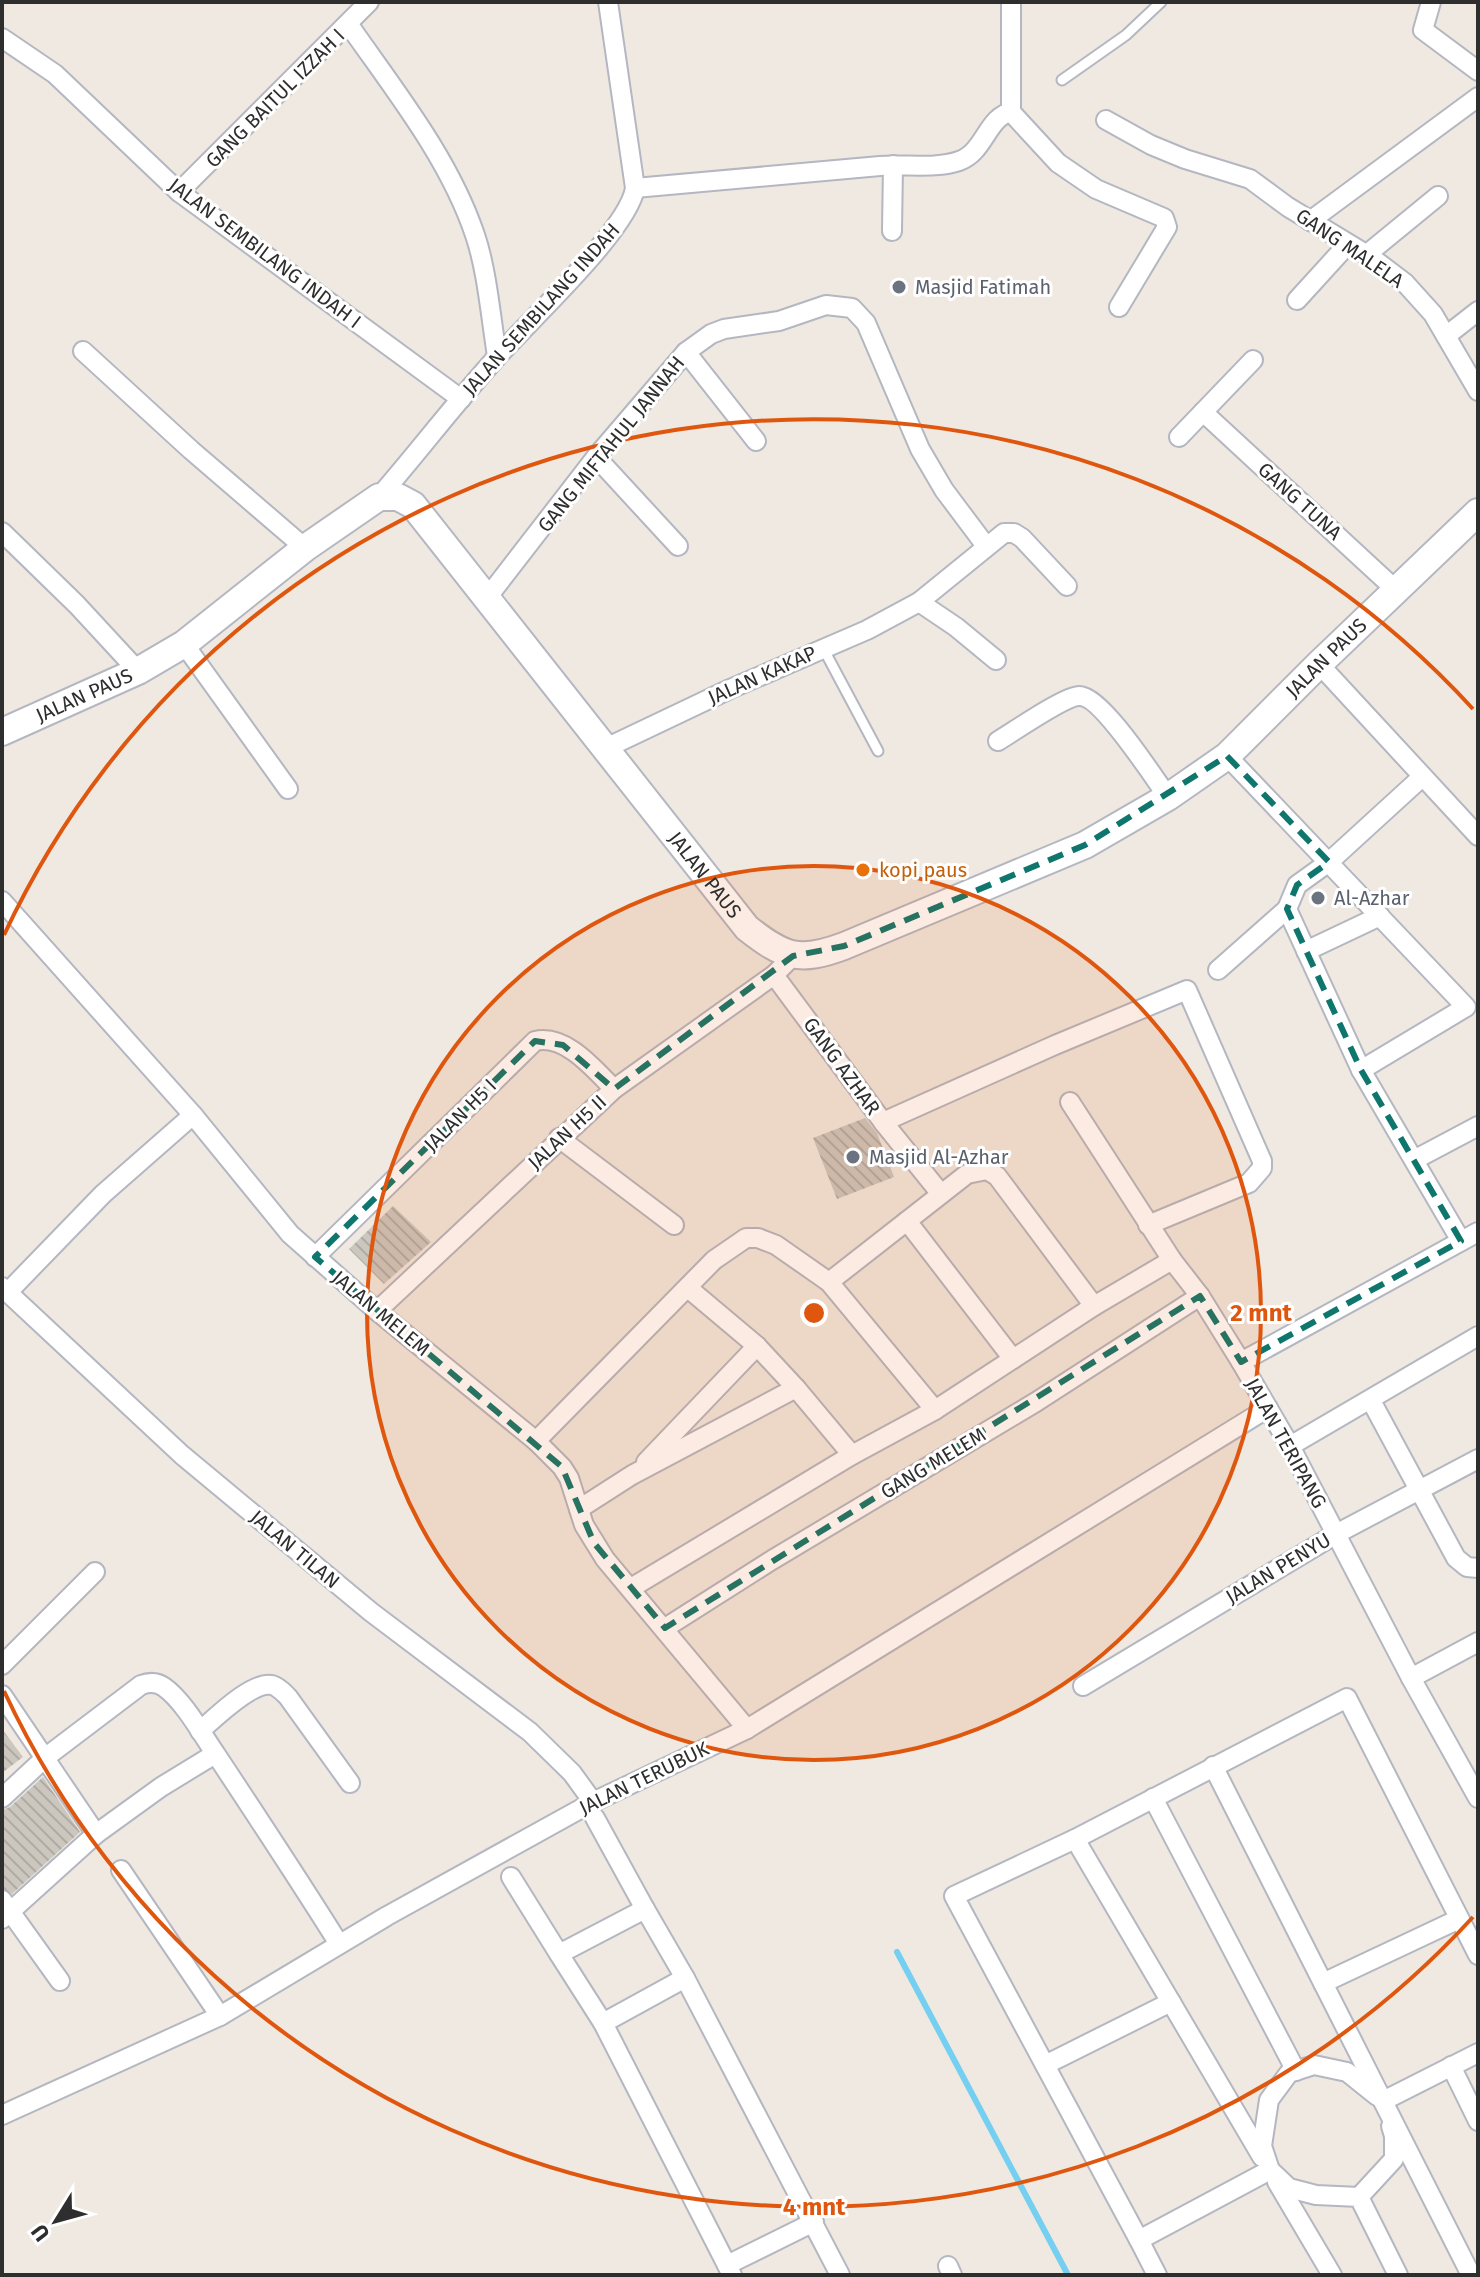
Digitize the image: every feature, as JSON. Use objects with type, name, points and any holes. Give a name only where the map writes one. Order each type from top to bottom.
[{"type":"main road","name":"JALAN PAUS","points":[[2,732],[138,671],[184,644],[305,548],[379,497],[398,497],[413,505],[747,928],[779,951],[793,956],[821,955],[1085,845],[1168,797],[1227,756],[1478,512]]},
{"type":"street","name":"GANG BAITUL IZZAH I","points":[[179,192],[369,2]]},
{"type":"street","points":[[608,2],[635,188],[962,161],[978,149],[998,120],[1011,112]]},
{"type":"street","points":[[1011,2],[1011,112],[1058,163],[1096,189],[1164,218],[1167,227],[1119,307]]},
{"type":"street","points":[[1431,2],[1423,30],[1478,71]]},
{"type":"street","points":[[349,25],[418,124],[461,201],[477,239],[497,356]]},
{"type":"street","name":"JALAN SEMBILANG INDAH I","points":[[2,38],[55,74],[179,192],[461,399]]},
{"type":"street","points":[[1310,221],[1478,97]]},
{"type":"street","name":"GANG MALELA","points":[[1106,120],[1151,145],[1185,159],[1250,179],[1366,255],[1413,291],[1433,314],[1478,391]]},
{"type":"street","points":[[892,231],[893,165]]},
{"type":"street","name":"JALAN SEMBILANG INDAH","points":[[379,497],[497,356],[619,223],[633,201],[635,188]]},
{"type":"street","points":[[1366,255],[1438,196]]},
{"type":"street","points":[[1297,300],[1348,244]]},
{"type":"street","name":"GANG MIFTAHUL JANNAH","points":[[487,598],[596,457],[686,352],[711,334],[724,329],[779,321],[826,305],[852,308],[866,323],[920,449],[944,490],[986,546]]},
{"type":"street","points":[[1446,336],[1478,311]]},
{"type":"street","points":[[83,351],[305,548]]},
{"type":"street","points":[[686,352],[756,441]]},
{"type":"street","points":[[1179,437],[1253,360]]},
{"type":"street","name":"GANG TUNA","points":[[1203,412],[1397,591]]},
{"type":"street","points":[[596,457],[678,546]]},
{"type":"street","points":[[2,532],[77,605],[138,671]]},
{"type":"street","points":[[986,546],[1004,533],[1014,533],[1067,586]]},
{"type":"street","name":"JALAN KAKAP","points":[[606,748],[730,689],[867,630],[919,602],[986,546]]},
{"type":"street","points":[[919,602],[996,660]]},
{"type":"street","points":[[184,644],[288,789]]},
{"type":"street","points":[[1319,664],[1478,836]]},
{"type":"street","points":[[998,741],[1071,698],[1085,697],[1103,709],[1168,797]]},
{"type":"street","points":[[1227,756],[1380,916],[1472,1003],[1361,1070]]},
{"type":"street","points":[[1218,970],[1287,909],[1297,885],[1329,862],[1422,777]]},
{"type":"street","name":"JALAN MELEM","points":[[2,901],[193,1115],[272,1215],[377,1311],[536,1441],[569,1478],[594,1543],[747,1729]]},
{"type":"street","points":[[1241,1362],[1470,1236],[1414,1160],[1361,1070],[1287,909]]},
{"type":"street","points":[[1306,951],[1380,916]]},
{"type":"street","name":"JALAN H5 II","points":[[377,1311],[614,1089],[774,975],[793,956]]},
{"type":"street","name":"GANG AZHAR","points":[[774,975],[883,1122],[941,1194]]},
{"type":"street","points":[[883,1122],[1187,990],[1262,1161],[1262,1168],[1249,1183],[1148,1225]]},
{"type":"street","name":"JALAN H5 I","points":[[315,1257],[535,1041],[553,1040],[563,1045],[614,1089]]},
{"type":"street","name":"JALAN TERIPANG","points":[[1070,1102],[1148,1225],[1200,1296],[1268,1408],[1411,1678],[1473,1776],[1478,1798]]},
{"type":"street","points":[[5,1290],[93,1204],[193,1115]]},
{"type":"street","points":[[1414,1160],[1478,1126]]},
{"type":"street","points":[[559,1138],[674,1225]]},
{"type":"street","points":[[829,1282],[972,1171],[987,1170],[997,1176],[1094,1306]]},
{"type":"street","points":[[907,1221],[1013,1359]]},
{"type":"street","points":[[536,1441],[714,1260],[746,1238],[758,1238],[776,1245],[829,1282],[935,1410]]},
{"type":"street","points":[[631,1588],[852,1455],[935,1410],[1094,1306],[1172,1260]]},
{"type":"street","points":[[688,1288],[757,1346],[852,1455]]},
{"type":"street","name":"JALAN TILAN","points":[[5,1290],[182,1455],[371,1612],[530,1732],[572,1773],[685,1978],[840,2275]]},
{"type":"street","name":"GANG MELEM","points":[[665,1628],[772,1560],[1036,1402],[1200,1296]]},
{"type":"street","points":[[1290,1446],[1478,1336]]},
{"type":"street","points":[[632,1475],[757,1346]]},
{"type":"street","points":[[579,1509],[632,1475],[796,1388]]},
{"type":"street","name":"JALAN TERUBUK","points":[[2,2115],[220,2016],[339,1944],[747,1729],[1268,1408]]},
{"type":"street","points":[[1375,1408],[1456,1558],[1467,1567],[1478,1568]]},
{"type":"street","name":"JALAN PENYU","points":[[1083,1686],[1336,1534],[1478,1459]]},
{"type":"street","points":[[2,1665],[95,1572]]},
{"type":"street","points":[[1411,1678],[1478,1642]]},
{"type":"street","points":[[2,1798],[46,1757],[141,1685],[150,1682],[160,1684],[200,1731],[284,1854],[339,1944]]},
{"type":"street","points":[[200,1731],[253,1689],[271,1685],[288,1697],[350,1783]]},
{"type":"street","points":[[2,1695],[96,1834]]},
{"type":"street","points":[[1157,2275],[954,1896],[1075,1839],[1347,1698],[1478,1955]]},
{"type":"street","points":[[60,1981],[5,1910],[96,1834],[161,1787],[215,1754]]},
{"type":"street","points":[[1213,1766],[1471,2275]]},
{"type":"street","points":[[1153,1798],[1296,2071]]},
{"type":"street","points":[[1075,1839],[1332,2275]]},
{"type":"street","points":[[121,1870],[220,2016]]},
{"type":"street","points":[[511,1877],[603,2023],[730,2270],[814,2222]]},
{"type":"street","points":[[559,1954],[645,1909]]},
{"type":"street","points":[[1323,1983],[1459,1919]]},
{"type":"street","points":[[603,2023],[685,1978]]},
{"type":"street","points":[[1045,2065],[1171,2002]]},
{"type":"street","points":[[1383,2101],[1478,2053]]},
{"type":"street","points":[[1314,2065],[1347,2072],[1383,2101],[1394,2136],[1394,2159],[1359,2197],[1316,2195],[1289,2188],[1270,2170],[1262,2146],[1269,2100],[1289,2073],[1314,2065]]},
{"type":"street","points":[[1451,2066],[1478,2121]]},
{"type":"street","points":[[1139,2240],[1270,2170]]},
{"type":"street","points":[[1359,2197],[1398,2275]]},
{"type":"lane","points":[[1062,80],[1126,35],[1161,2]]},
{"type":"lane","points":[[823,648],[878,751]]},
{"type":"highlighted area","points":[[1227,756],[1329,862],[1297,885],[1287,909],[1361,1070],[1461,1241],[1241,1362],[1200,1296],[665,1628],[594,1543],[562,1467],[315,1257],[535,1041],[563,1045],[614,1089],[793,956],[844,946],[1085,845]]},
{"type":"building","name":"Masjid Al-Azhar","points":[[865,1118],[877,1133],[894,1177],[837,1199],[813,1138]]},
{"type":"building","points":[[393,1206],[431,1242],[384,1284],[349,1249]]},
{"type":"building","points":[[2,1729],[23,1757],[2,1773]]},
{"type":"building","points":[[43,1777],[80,1832],[12,1894],[2,1888],[2,1810],[10,1807]]},
{"type":"waterway","points":[[897,1952],[1068,2275]]},
{"type":"place","name":"Masjid Fatimah","points":[[899,287]]},
{"type":"place","name":"kopi paus","points":[[863,870]]},
{"type":"place","name":"Al-Azhar","points":[[1318,898]]},
{"type":"place","name":"Masjid Al-Azhar","points":[[853,1157]]}]
